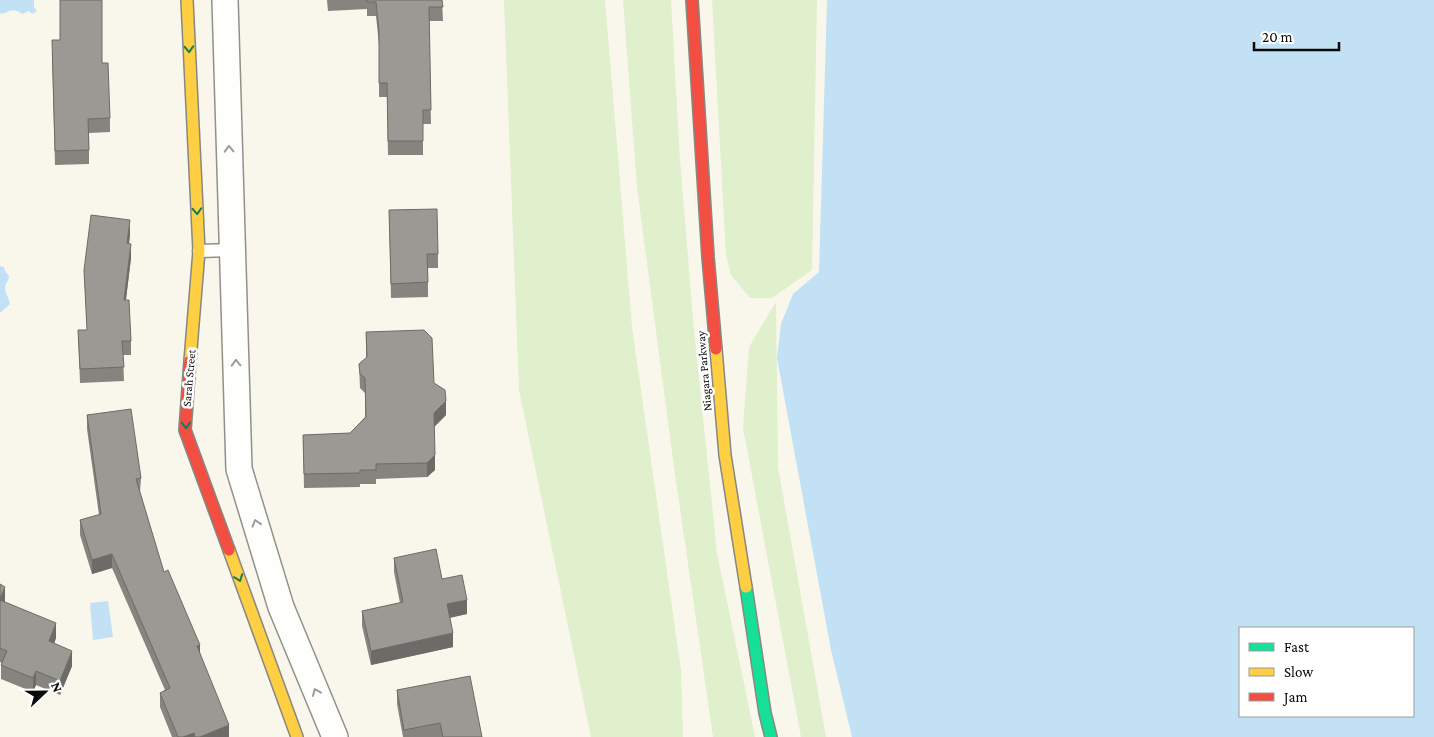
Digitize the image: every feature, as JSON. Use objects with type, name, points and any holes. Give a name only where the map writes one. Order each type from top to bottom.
[{"type":"street","name":"Sarah Street","points":[[187,0],[199,251],[185,430],[297,737]]},
{"type":"street","points":[[225,0],[240,469],[281,607],[335,737]]},
{"type":"street","name":"Niagara Parkway","points":[[692,0],[708,248],[725,455],[771,737]]},
{"type":"lane","points":[[199,251],[232,250]]},
{"type":"green space","points":[[504,0],[605,0],[632,327],[681,670],[683,737],[591,737],[519,390]]},
{"type":"green space","points":[[623,0],[671,0],[680,160],[694,330],[717,553],[755,737],[713,737],[673,460],[637,187]]},
{"type":"green space","points":[[712,0],[817,0],[812,270],[772,298],[750,298],[731,275],[726,255]]},
{"type":"green space","points":[[776,302],[778,467],[826,737],[801,737],[743,428],[749,347]]},
{"type":"water","points":[[0,0],[34,0],[34,7],[37,11],[32,14],[29,11],[22,14],[10,11],[2,14],[0,13]]},
{"type":"water","points":[[827,0],[1434,0],[1434,737],[852,737],[831,650],[777,358],[781,324],[793,294],[819,272]]},
{"type":"water","points":[[0,266],[4,267],[9,276],[5,288],[10,304],[0,313]]},
{"type":"water","points":[[108,601],[113,637],[93,640],[90,603]]},
{"type":"building","points":[[60,0],[102,0],[102,63],[108,63],[110,118],[88,119],[89,150],[55,151],[52,40],[60,40]]},
{"type":"building","points":[[367,0],[442,0],[443,7],[429,7],[431,110],[423,110],[423,141],[388,141],[387,83],[379,83],[379,31],[376,2],[367,2]]},
{"type":"building","points":[[437,209],[438,254],[427,254],[428,282],[391,284],[389,210]]},
{"type":"building","points":[[91,215],[130,220],[127,243],[131,244],[124,300],[129,300],[131,341],[122,341],[124,367],[80,369],[78,330],[87,330],[84,270]]},
{"type":"building","points":[[424,330],[432,338],[434,383],[445,390],[446,401],[434,413],[435,455],[427,463],[376,464],[376,470],[360,470],[360,473],[304,474],[303,435],[350,433],[366,417],[365,378],[360,374],[359,364],[367,357],[366,332]]},
{"type":"building","points":[[131,409],[141,478],[136,479],[164,572],[168,570],[200,645],[197,646],[229,725],[200,737],[195,737],[194,733],[178,737],[160,693],[170,688],[112,554],[92,560],[80,520],[101,514],[87,415]]},
{"type":"building","points":[[436,549],[442,579],[462,575],[467,600],[447,604],[453,633],[371,651],[362,611],[403,602],[394,558]]},
{"type":"building","points":[[0,584],[5,587],[0,599]]},
{"type":"building","points":[[0,600],[56,623],[49,641],[72,651],[60,681],[36,671],[33,678],[1,665],[7,651],[0,648]]},
{"type":"building","points":[[470,676],[482,737],[443,737],[440,723],[404,730],[397,690]]},
{"type":"traffic: fast","points":[[746,587],[765,713],[771,737]]},
{"type":"traffic: slow","points":[[187,0],[199,251],[190,361]]},
{"type":"traffic: slow","points":[[716,349],[725,455],[746,587]]},
{"type":"traffic: slow","points":[[229,550],[297,737]]},
{"type":"traffic: jam","points":[[692,0],[708,257],[716,349]]},
{"type":"traffic: jam","points":[[190,361],[185,430],[229,550]]}]
